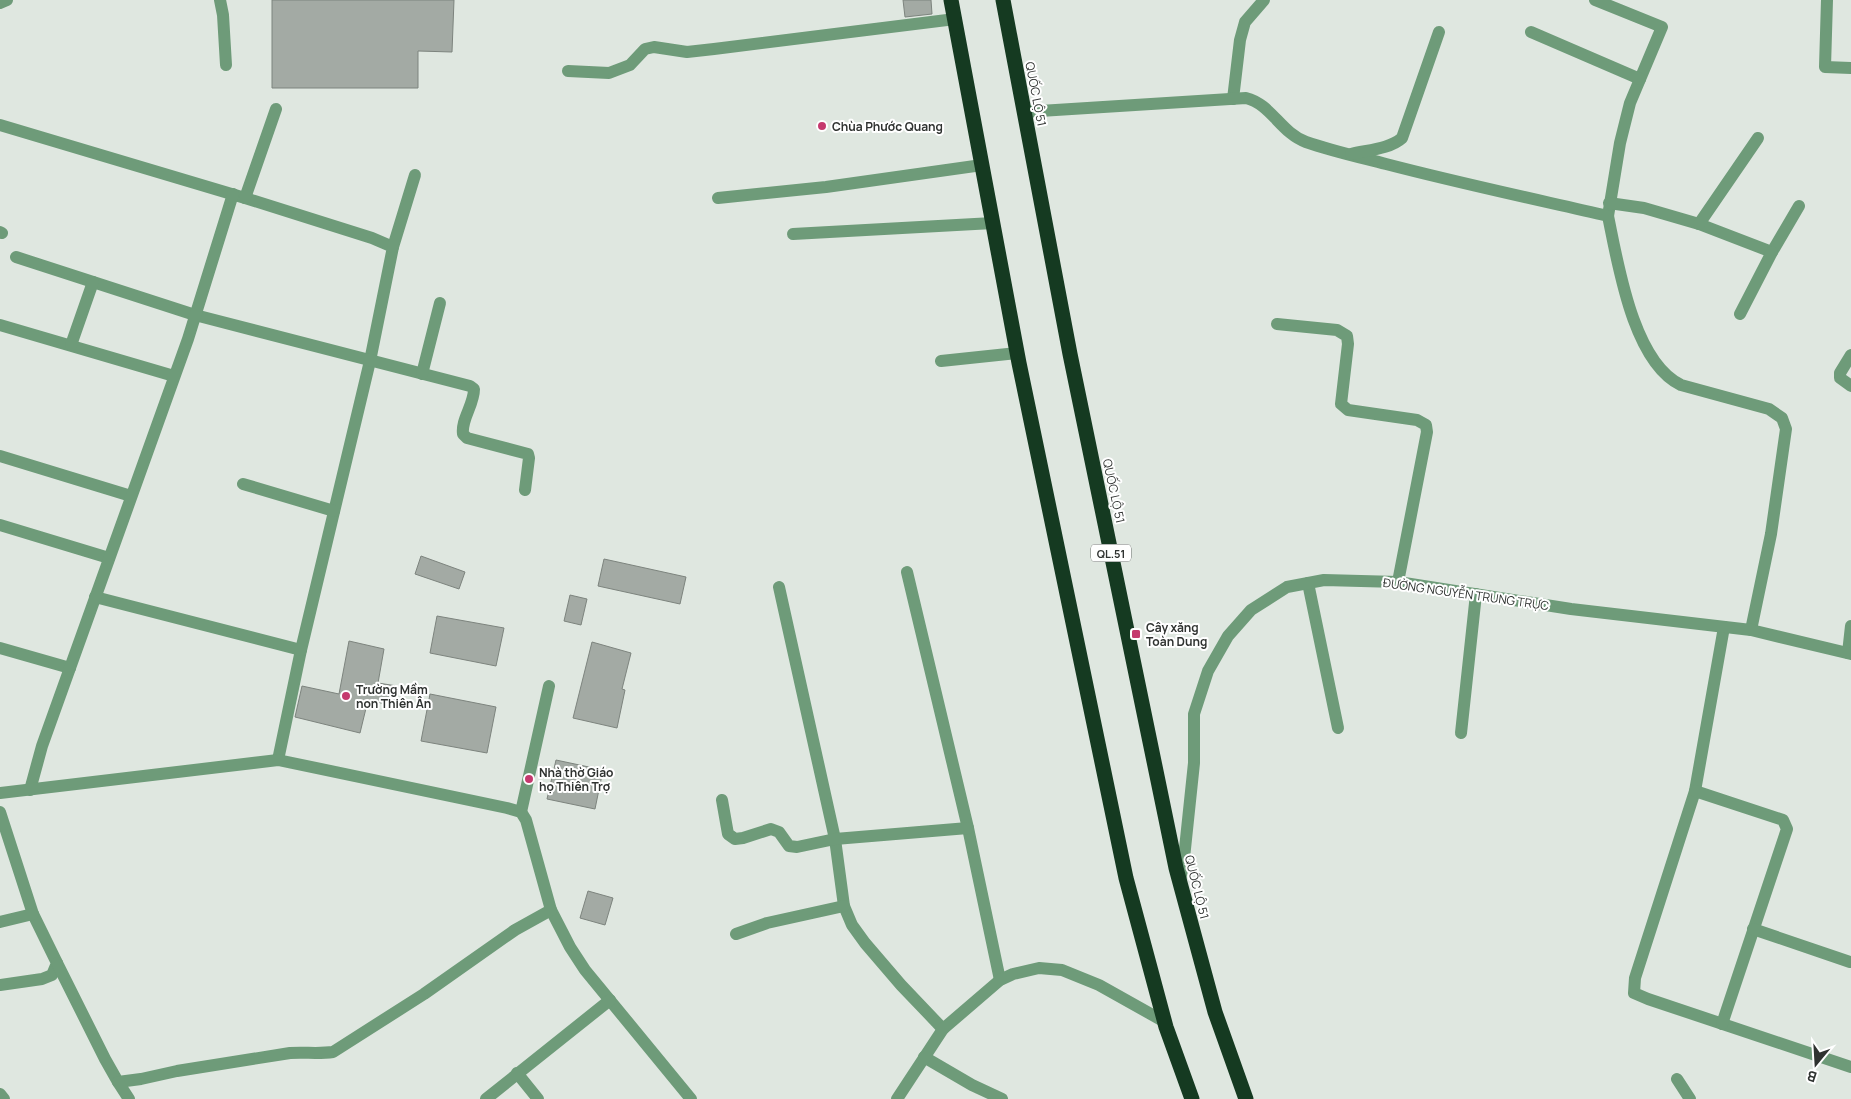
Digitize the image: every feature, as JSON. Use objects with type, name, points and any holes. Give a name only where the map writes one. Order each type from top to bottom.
[{"type":"highway","points":[[951,0],[1017,353],[1126,878],[1165,1022],[1192,1099]]},
{"type":"highway","name":"QUỐC LỘ 51","points":[[1004,0],[1070,354],[1180,881],[1215,1012],[1246,1099]]},
{"type":"street","points":[[0,2],[8,0]]},
{"type":"street","points":[[220,0],[223,15],[226,65]]},
{"type":"street","points":[[1233,99],[1240,40],[1245,22],[1264,0]]},
{"type":"street","points":[[1595,0],[1662,28],[1630,103],[1620,143],[1608,210],[1624,294],[1644,344],[1658,367],[1669,380],[1681,386],[1769,409],[1782,418],[1786,429],[1770,534],[1751,630]]},
{"type":"street","points":[[1827,0],[1825,67],[1851,68]]},
{"type":"street","points":[[568,71],[609,73],[630,65],[645,49],[654,47],[688,52],[955,20]]},
{"type":"street","points":[[1349,154],[1385,147],[1396,143],[1402,138],[1439,32]]},
{"type":"street","points":[[1531,32],[1640,78]]},
{"type":"street","points":[[1024,112],[1246,98],[1255,100],[1303,141],[1414,171],[1608,210],[1644,208],[1699,224],[1772,252]]},
{"type":"street","points":[[245,198],[276,109]]},
{"type":"street","points":[[0,125],[245,198],[372,238],[393,247]]},
{"type":"street","points":[[1699,224],[1758,138]]},
{"type":"street","points":[[718,198],[826,187],[982,165]]},
{"type":"street","points":[[278,760],[301,650],[370,361],[393,247],[415,176]]},
{"type":"street","points":[[30,790],[42,746],[195,315],[232,194]]},
{"type":"street","points":[[1740,314],[1798,206]]},
{"type":"street","points":[[793,234],[993,223]]},
{"type":"street","points":[[16,257],[195,315],[470,386],[474,389],[474,395],[462,428],[463,434],[467,438],[528,454],[525,490]]},
{"type":"street","points":[[71,345],[93,282]]},
{"type":"street","points":[[422,374],[440,304]]},
{"type":"street","points":[[1277,324],[1337,330],[1347,336],[1348,344],[1341,404],[1348,410],[1417,420],[1426,426],[1427,432],[1398,582]]},
{"type":"street","points":[[0,325],[174,376]]},
{"type":"street","points":[[941,361],[1017,353]]},
{"type":"street","points":[[1851,355],[1840,373],[1840,378],[1851,386]]},
{"type":"street","points":[[0,456],[131,496]]},
{"type":"street","points":[[243,484],[334,511]]},
{"type":"street","points":[[0,525],[108,558]]},
{"type":"street","points":[[907,572],[968,828],[1000,980]]},
{"type":"street","name":"ĐƯỜNG NGUYỄN TRUNG TRỰC","points":[[1180,881],[1194,763],[1194,714],[1208,671],[1228,636],[1251,610],[1287,587],[1324,580],[1398,582],[1571,610],[1751,630],[1849,654]]},
{"type":"street","points":[[1308,583],[1338,728]]},
{"type":"street","points":[[779,587],[836,838],[844,906],[852,925],[865,943],[901,985],[943,1029]]},
{"type":"street","points":[[1461,732],[1476,594]]},
{"type":"street","points":[[95,597],[301,650]]},
{"type":"street","points":[[1849,654],[1851,626]]},
{"type":"street","points":[[1724,628],[1695,791],[1635,978],[1634,993],[1851,1067]]},
{"type":"street","points":[[0,648],[70,668]]},
{"type":"street","points":[[521,812],[549,686]]},
{"type":"street","points":[[0,794],[278,760],[521,812],[526,820],[551,910],[585,970],[691,1099]]},
{"type":"street","points":[[1695,791],[1783,820],[1787,829],[1722,1024]]},
{"type":"street","points":[[722,800],[728,834],[734,839],[771,829],[780,832],[789,846],[797,847],[836,838],[968,828]]},
{"type":"street","points":[[0,812],[33,914],[105,1059],[129,1099]]},
{"type":"street","points":[[736,934],[767,923],[844,906]]},
{"type":"street","points":[[118,1082],[141,1079],[177,1070],[290,1053],[322,1054],[333,1052],[424,994],[515,930],[551,910]]},
{"type":"street","points":[[0,922],[33,914]]},
{"type":"street","points":[[1753,929],[1850,962]]},
{"type":"street","points":[[0,985],[42,979],[52,975],[57,963]]},
{"type":"street","points":[[897,1099],[943,1029],[1000,980],[1013,974],[1039,968],[1062,970],[1099,986],[1165,1022]]},
{"type":"street","points":[[486,1099],[610,1000]]},
{"type":"street","points":[[924,1057],[972,1085],[1002,1099]]},
{"type":"street","points":[[517,1073],[538,1099]]},
{"type":"street","points":[[1677,1079],[1690,1099]]},
{"type":"street","points":[[0,1094],[4,1099]]},
{"type":"building","points":[[272,0],[454,0],[452,52],[418,51],[418,88],[272,88]]},
{"type":"building","points":[[903,0],[931,0],[932,14],[905,17]]},
{"type":"building","points":[[421,556],[465,572],[459,589],[415,574]]},
{"type":"building","points":[[604,559],[686,577],[680,604],[598,586]]},
{"type":"building","points":[[570,595],[587,599],[581,625],[564,621]]},
{"type":"building","points":[[437,616],[504,628],[496,666],[430,653]]},
{"type":"building","points":[[349,641],[384,649],[378,683],[397,686],[394,706],[368,700],[360,733],[295,717],[302,686],[339,694]]},
{"type":"building","points":[[592,642],[631,653],[622,689],[625,690],[617,728],[573,718]]},
{"type":"building","points":[[430,694],[496,707],[487,753],[421,741]]},
{"type":"building","points":[[556,760],[603,770],[595,809],[547,799]]},
{"type":"building","points":[[588,891],[613,898],[605,925],[580,918]]},
{"type":"place","name":"Chùa Phước Quang","points":[[822,126]]},
{"type":"place","name":"Cây xăng Toàn Dung","points":[[1136,634]]},
{"type":"place","name":"Trường Mầm non Thiên Ân","points":[[346,696]]},
{"type":"place","name":"Nhà thờ Giáo họ Thiên Trợ","points":[[529,779]]}]
